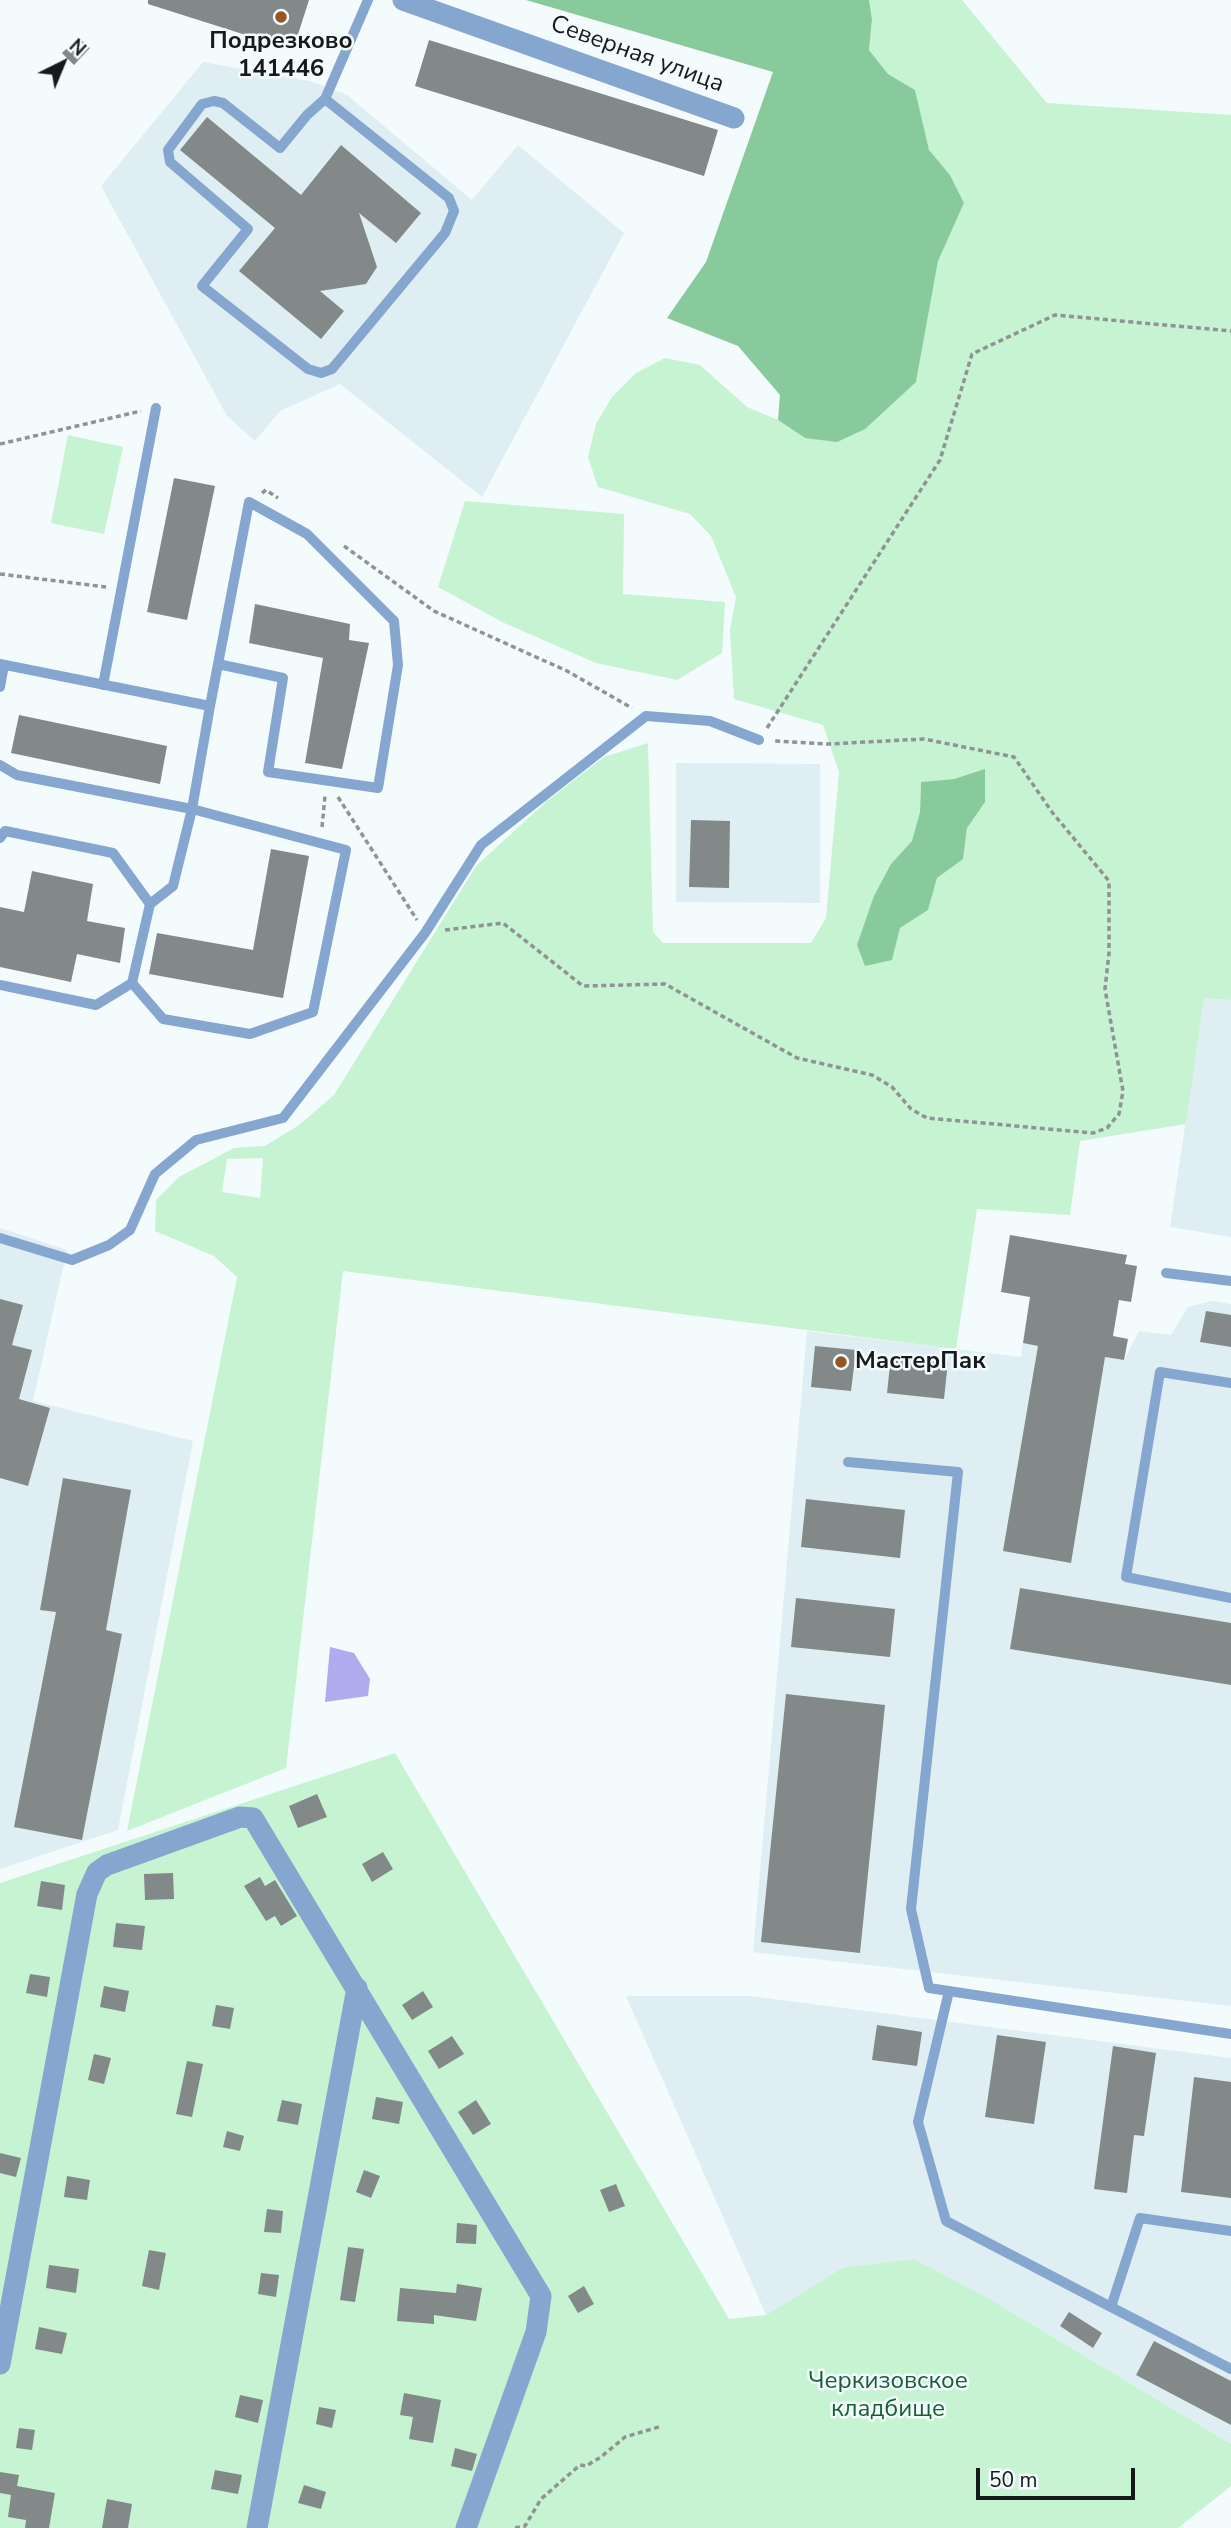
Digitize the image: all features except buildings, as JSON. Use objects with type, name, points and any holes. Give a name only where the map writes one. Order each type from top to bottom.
[{"type":"street","name":"Северная улица","points":[[403,0],[734,118]]},
{"type":"street","points":[[0,2364],[87,1894],[97,1872],[107,1865],[240,1817],[253,1818],[541,2296],[536,2332],[466,2528]]},
{"type":"street","points":[[257,2528],[357,1988]]},
{"type":"lane","points":[[325,99],[449,198],[454,211],[453,220],[436,243],[332,369],[321,373],[308,369],[202,286],[248,229],[170,162],[168,150],[202,104],[214,101],[223,103],[279,148],[307,115],[325,99],[368,0]]},
{"type":"lane","points":[[103,685],[156,408]]},
{"type":"lane","points":[[0,985],[96,1005],[132,983],[150,904],[173,886],[192,809],[210,706],[218,664],[249,502],[307,534],[394,621],[398,665],[378,788],[268,772],[283,678],[218,664]]},
{"type":"lane","points":[[0,687],[2,664],[210,706]]},
{"type":"lane","points":[[0,1238],[72,1259],[108,1245],[130,1230],[155,1174],[195,1140],[283,1118],[425,933],[481,845],[646,716],[710,721],[759,740]]},
{"type":"lane","points":[[0,765],[17,775],[192,809],[346,850],[313,1012],[250,1034],[163,1019],[132,983]]},
{"type":"lane","points":[[0,838],[5,831],[113,853],[150,904]]},
{"type":"lane","points":[[1166,1273],[1231,1281]]},
{"type":"lane","points":[[1231,1382],[1160,1372],[1126,1577],[1231,1598]]},
{"type":"lane","points":[[848,1462],[958,1472],[911,1909],[929,1988],[1231,2034]]},
{"type":"lane","points":[[948,1991],[918,2122],[946,2221],[1231,2369]]},
{"type":"lane","points":[[1111,2307],[1140,2218],[1231,2231]]},
{"type":"path","points":[[327,780],[425,933],[503,923],[583,986],[666,985],[797,1058],[872,1075],[892,1087],[911,1109],[927,1118],[1093,1133],[1107,1128],[1119,1114],[1123,1091],[1105,989],[1109,953],[1109,881],[1052,812],[1014,757],[924,739],[828,744],[759,740],[940,460],[972,354],[1055,315],[1231,331]]},
{"type":"path","points":[[0,444],[156,408]]},
{"type":"path","points":[[249,502],[266,490],[289,506]]},
{"type":"path","points":[[333,538],[434,611],[567,671],[646,716]]},
{"type":"path","points":[[0,574],[121,589]]},
{"type":"path","points":[[320,843],[327,780]]},
{"type":"path","points":[[515,2528],[525,2526],[541,2499],[580,2465],[586,2466],[601,2457],[625,2437],[662,2426]]},
{"type":"shaded area","points":[[203,62],[310,81],[347,95],[472,200],[518,145],[624,233],[482,497],[340,384],[280,411],[255,441],[227,416],[101,186]]},
{"type":"shaded area","points":[[676,763],[820,764],[820,903],[676,902]]},
{"type":"shaded area","points":[[1204,998],[1231,1000],[1231,1237],[1170,1227]]},
{"type":"shaded area","points":[[0,1228],[67,1250],[33,1401],[193,1441],[118,1830],[0,1869]]},
{"type":"shaded area","points":[[1212,1301],[1231,1304],[1231,2006],[753,1952],[807,1331],[1021,1357],[1023,1343],[1124,1360],[1139,1331],[1171,1335],[1188,1307]]},
{"type":"shaded area","points":[[330,1647],[354,1653],[370,1679],[368,1696],[325,1702]]},
{"type":"shaded area","points":[[626,1996],[750,1996],[1231,2058],[1231,2444],[990,2299],[842,2268],[766,2315]]},
{"type":"green space","points":[[526,0],[869,0],[872,19],[869,50],[888,74],[915,90],[929,150],[950,175],[964,203],[938,261],[916,382],[865,429],[837,442],[805,438],[778,420],[780,395],[738,346],[667,318],[706,262],[773,72]]},
{"type":"green space","points":[[869,0],[962,0],[1047,103],[1231,115],[1231,1000],[1204,998],[1186,1124],[1080,1141],[1070,1215],[977,1209],[956,1349],[343,1271],[286,1768],[127,1831],[237,1277],[214,1256],[155,1231],[156,1200],[179,1177],[234,1148],[265,1146],[299,1125],[334,1095],[476,866],[547,801],[604,757],[648,743],[653,932],[663,943],[811,943],[826,918],[839,772],[823,725],[734,699],[730,630],[736,597],[711,536],[690,514],[598,487],[588,457],[596,424],[612,397],[636,373],[665,358],[700,365],[747,407],[778,420],[805,438],[916,382],[938,260],[964,203],[950,175],[929,151],[915,90],[888,74],[869,50],[872,19]],"holes":[[[985,770],[985,801],[967,828],[963,859],[937,878],[928,910],[900,928],[892,959],[891,864],[912,842],[920,812],[921,782],[954,779]],[[263,1158],[260,1198],[222,1192],[227,1159]]]},
{"type":"green space","points":[[68,435],[123,447],[104,534],[51,523]]},
{"type":"green space","points":[[465,501],[624,514],[623,594],[725,602],[722,653],[677,680],[596,663],[502,622],[438,587]]},
{"type":"green space","points":[[985,769],[985,802],[967,828],[963,859],[937,878],[928,910],[900,928],[892,960],[865,966],[857,945],[874,896],[891,864],[912,841],[920,812],[921,782],[954,779]]},
{"type":"green space","name":"Черкизовское кладбище","points":[[395,1753],[729,2319],[766,2315],[842,2268],[913,2259],[990,2299],[1231,2444],[1231,2486],[1178,2528],[0,2528],[0,1883]]},
{"type":"place","name":"Подрезково 141446","points":[[281,17]]},
{"type":"place","name":"МастерПак","points":[[841,1362]]}]
